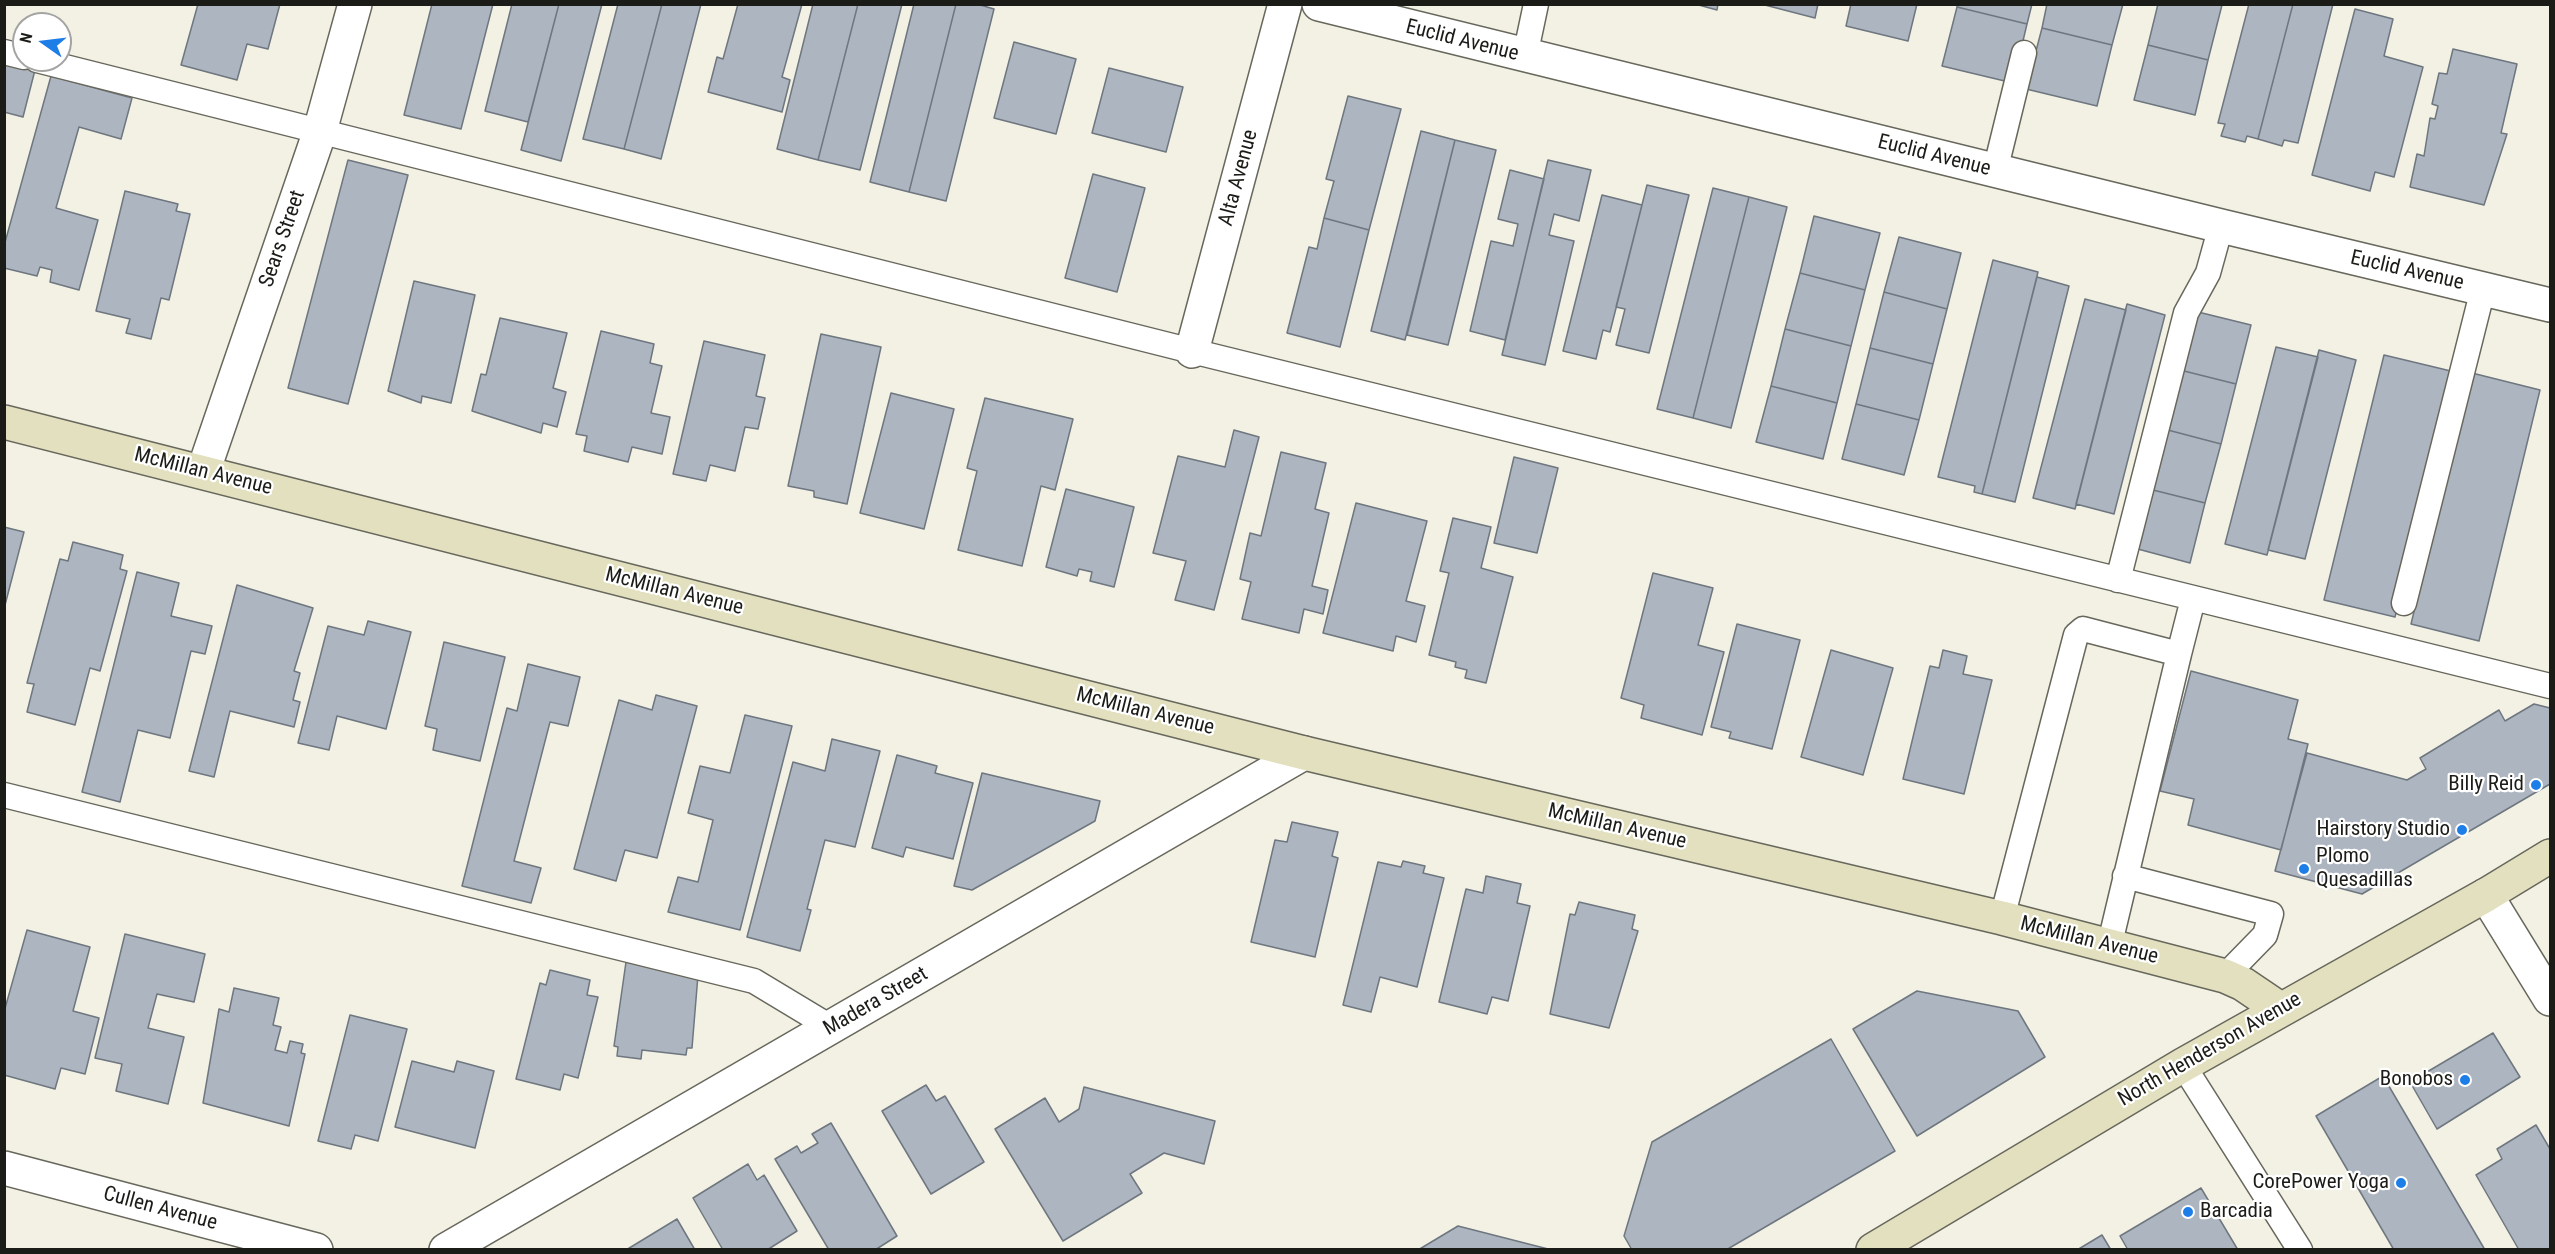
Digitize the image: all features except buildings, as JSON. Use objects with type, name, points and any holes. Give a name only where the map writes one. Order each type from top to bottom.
[{"type":"street","name":"Sears Street","points":[[203,472],[320,131],[355,4]]},
{"type":"street","name":"Alta Avenue","points":[[1192,351],[1285,4]]},
{"type":"street","name":"Euclid Avenue","points":[[1319,4],[1995,171],[2550,304]]},
{"type":"street","name":"McMillan Avenue","points":[[4,422],[1304,753],[2002,918],[2226,976],[2243,984],[2280,1009]]},
{"type":"street","name":"Madera Street","points":[[446,1250],[1304,753]]},
{"type":"street","name":"North Henderson Avenue","points":[[1873,1250],[2280,1009],[2486,895],[2550,856]]},
{"type":"street","points":[[2486,895],[2550,999]]},
{"type":"street","name":"Cullen Avenue","points":[[4,1168],[316,1250]]},
{"type":"lane","points":[[1525,56],[1536,4]]},
{"type":"lane","points":[[1995,171],[2024,53]]},
{"type":"lane","points":[[72,69],[1192,351],[2550,686]]},
{"type":"lane","points":[[2118,580],[2186,313],[2208,273],[2221,226]]},
{"type":"lane","points":[[2404,603],[2483,289]]},
{"type":"lane","points":[[2109,947],[2193,599]]},
{"type":"lane","points":[[2002,918],[2076,635],[2083,629],[2179,654]]},
{"type":"lane","points":[[4,795],[754,981],[832,1028]]},
{"type":"lane","points":[[2125,876],[2271,914],[2265,935],[2226,976]]},
{"type":"lane","points":[[2184,1065],[2300,1250]]},
{"type":"place","name":"Billy Reid","points":[[2536,785]]},
{"type":"place","name":"Hairstory Studio","points":[[2462,830]]},
{"type":"place","name":"Plomo Quesadillas","points":[[2304,869]]},
{"type":"place","name":"Bonobos","points":[[2465,1080]]},
{"type":"place","name":"CorePower Yoga","points":[[2401,1183]]},
{"type":"place","name":"Barcadia","points":[[2188,1212]]}]
